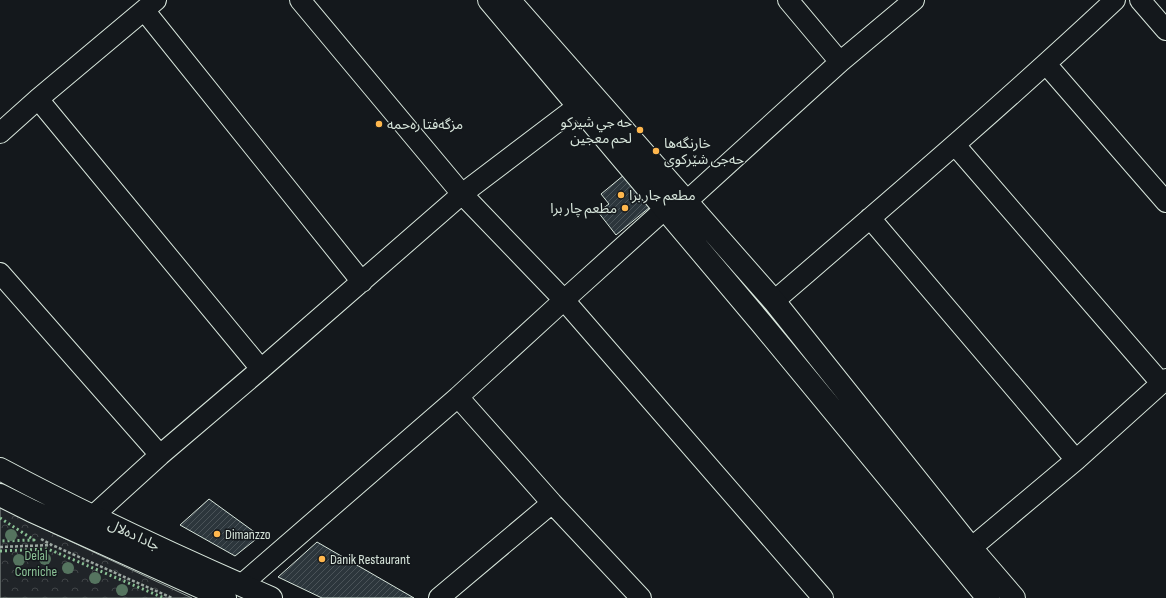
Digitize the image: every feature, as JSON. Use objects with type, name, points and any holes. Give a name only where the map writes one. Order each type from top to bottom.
[{"type":"main road","points":[[489,0],[767,330],[988,598]]},
{"type":"main road","points":[[509,0],[774,301],[971,548],[1014,598]]},
{"type":"main road","name":"جادا دەلال","points":[[0,469],[40,491],[93,516],[232,591]]},
{"type":"main road","name":"جادا دەلال","points":[[0,495],[32,512],[232,591],[271,598]]},
{"type":"street","points":[[300,0],[462,194],[564,300],[823,598]]},
{"type":"street","points":[[788,0],[840,62]]},
{"type":"street","points":[[686,201],[840,62],[914,0]]},
{"type":"street","points":[[774,301],[955,145],[1115,0]]},
{"type":"street","points":[[1140,0],[1166,30]]},
{"type":"street","points":[[0,133],[150,5],[362,282]]},
{"type":"street","points":[[1046,64],[1166,202]]},
{"type":"street","points":[[38,99],[261,369]]},
{"type":"street","points":[[93,516],[160,454],[261,369],[462,194],[578,106]]},
{"type":"street","points":[[955,145],[1163,381],[1076,460],[971,548]]},
{"type":"street","points":[[232,591],[458,397],[665,210]]},
{"type":"street","points":[[870,218],[1076,460]]},
{"type":"street","points":[[0,273],[160,454]]},
{"type":"street","points":[[458,397],[552,503],[641,598]]},
{"type":"street","points":[[439,598],[552,503]]},
{"type":"path","points":[[0,547],[52,545]]},
{"type":"green space","name":"Delal Corniche","points":[[0,505],[27,521],[192,598],[0,598]]},
{"type":"building","points":[[624,175],[650,207],[616,235],[598,212],[609,204],[601,194]]},
{"type":"building","points":[[209,499],[260,536],[235,556],[180,525]]},
{"type":"building","name":"Danik Restaurant","points":[[317,542],[414,598],[322,598],[278,577]]},
{"type":"hedge","points":[[0,518],[34,540],[0,541]]},
{"type":"hedge","points":[[0,551],[48,549],[164,598]]},
{"type":"place","name":"مزگەفتا رەحمە","points":[[379,124]]},
{"type":"place","name":"حه جي شيركو لحم معجين","points":[[640,130]]},
{"type":"place","name":"خارنگەها حەجى شێركوى","points":[[656,151]]},
{"type":"place","name":"مطعم جار برا","points":[[621,195]]},
{"type":"place","name":"مطعم چار برا","points":[[625,208]]},
{"type":"place","name":"Dimanzzo","points":[[217,534]]},
{"type":"place","name":"Danik Restaurant","points":[[322,559]]}]
